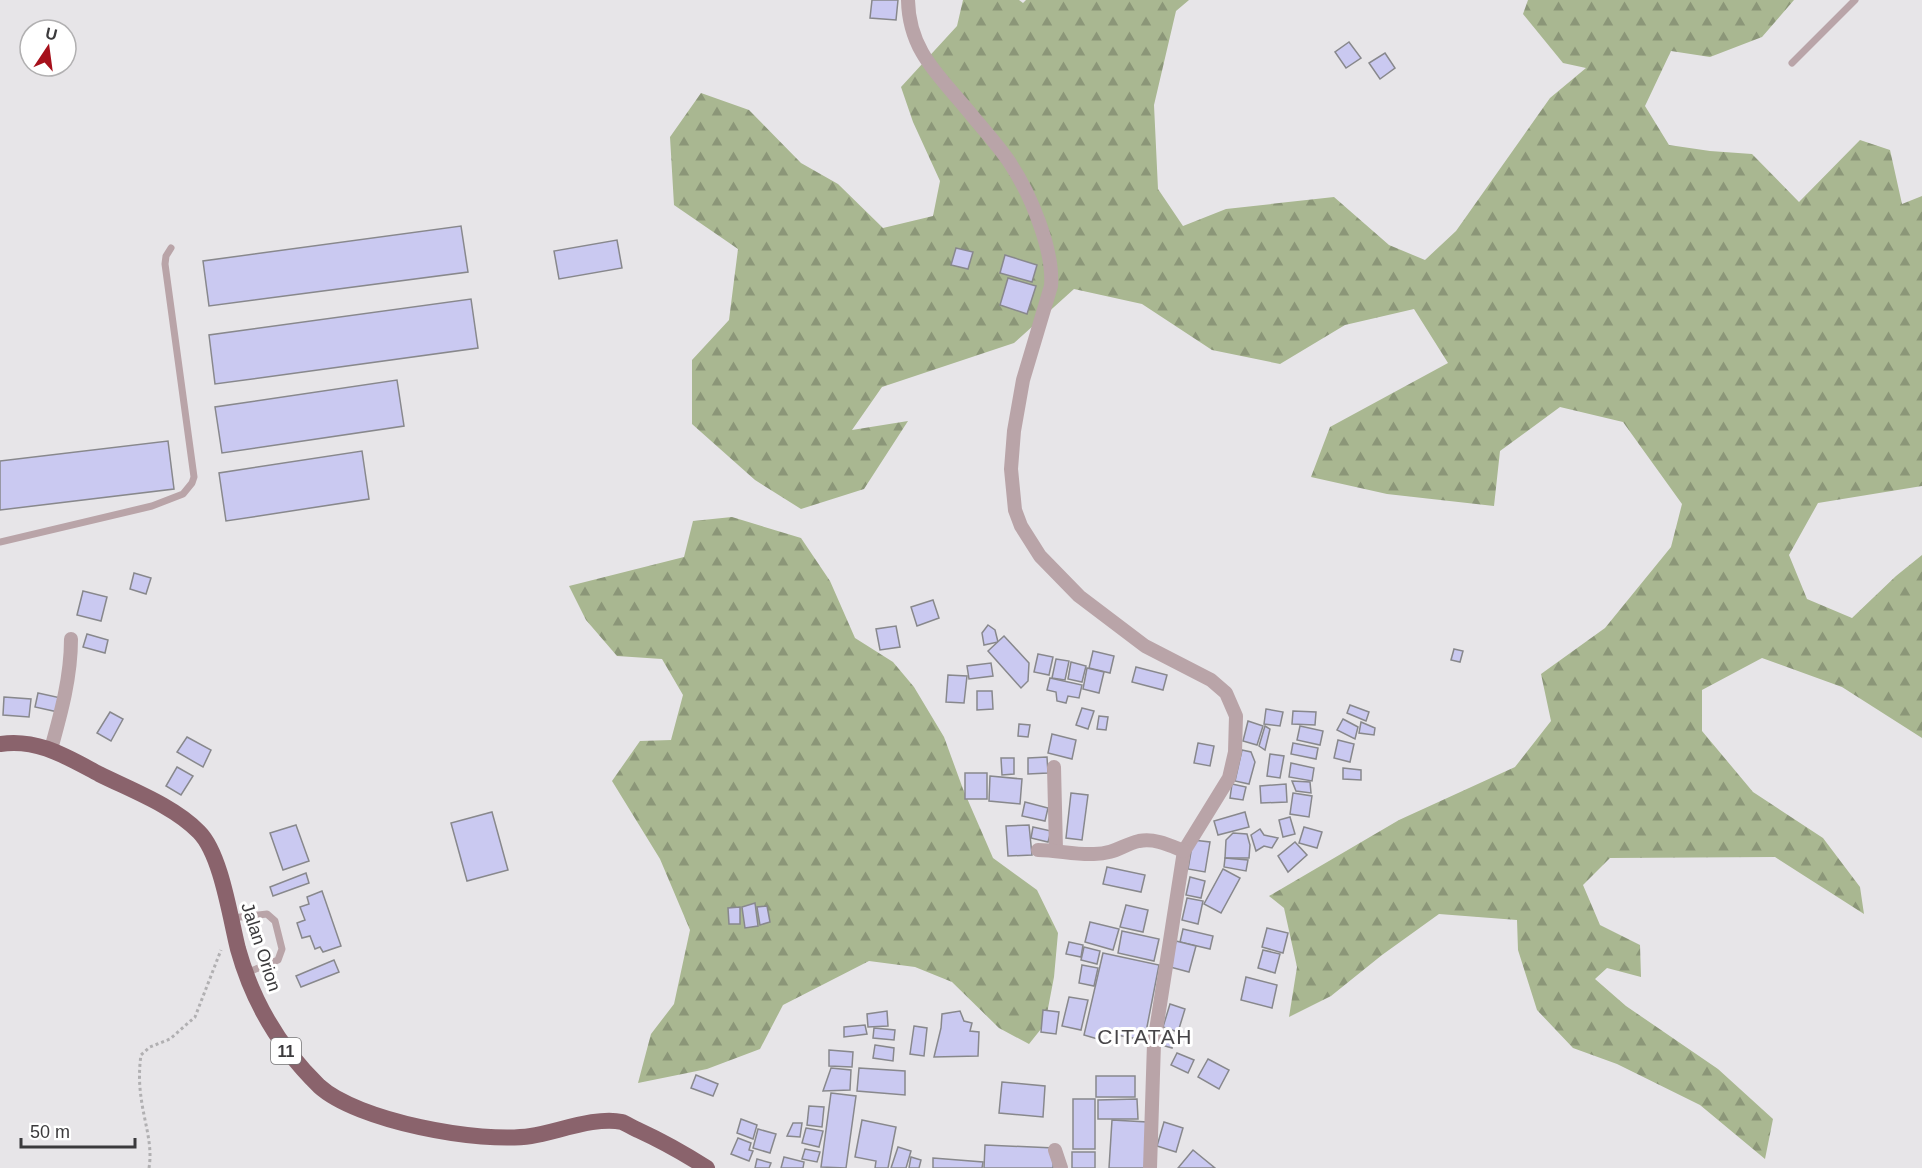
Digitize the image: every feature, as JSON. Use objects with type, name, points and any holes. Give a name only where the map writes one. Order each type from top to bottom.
[{"type":"highway","name":"Jalan Orion","points":[[0,744],[15,741],[51,749],[168,809],[199,832],[216,863],[254,996],[280,1043],[298,1065],[322,1089],[348,1106],[388,1120],[448,1132],[496,1137],[528,1137],[602,1121],[622,1122],[681,1151],[707,1168]]},
{"type":"street","points":[[908,0],[908,19],[922,56],[1010,163],[1031,204],[1047,243],[1051,286],[1023,380],[1014,431],[1011,469],[1015,510],[1021,525],[1040,556],[1079,596],[1145,646],[1211,680],[1226,693],[1236,716],[1235,752],[1229,778],[1184,852],[1154,1043],[1150,1168]]},
{"type":"street","points":[[51,749],[63,704],[71,654],[71,639]]},
{"type":"street","points":[[1054,767],[1056,850]]},
{"type":"street","points":[[1038,850],[1095,855],[1115,852],[1138,841],[1154,840],[1184,852]]},
{"type":"street","points":[[1055,1150],[1060,1168]]},
{"type":"lane","points":[[1792,63],[1855,0]]},
{"type":"lane","points":[[0,543],[152,506],[183,494],[192,483],[194,477],[165,264],[166,256],[171,248]]},
{"type":"lane","points":[[231,921],[267,914],[276,921],[282,949],[278,960],[246,973]]},
{"type":"path","points":[[149,1168],[152,1153],[141,1097],[139,1070],[141,1054],[150,1047],[170,1040],[195,1017],[231,921]]},
{"type":"green space","points":[[963,0],[1019,0],[1023,3],[1026,0],[1189,0],[1176,11],[1154,105],[1158,189],[1183,226],[1226,209],[1334,197],[1389,245],[1425,260],[1456,231],[1550,98],[1586,68],[1563,63],[1523,14],[1528,0],[1794,0],[1762,37],[1710,57],[1671,51],[1645,106],[1669,145],[1752,154],[1799,202],[1860,140],[1890,150],[1902,204],[1922,196],[1922,486],[1818,503],[1789,555],[1807,599],[1852,618],[1922,555],[1922,738],[1842,687],[1762,658],[1702,690],[1702,731],[1753,792],[1823,838],[1860,887],[1864,914],[1775,857],[1610,858],[1583,885],[1600,925],[1640,945],[1641,977],[1607,968],[1595,979],[1626,1006],[1718,1069],[1773,1119],[1765,1159],[1700,1105],[1617,1064],[1573,1048],[1537,1010],[1518,950],[1517,920],[1439,914],[1382,955],[1331,996],[1289,1017],[1297,967],[1284,908],[1269,896],[1399,820],[1515,767],[1551,721],[1541,674],[1605,628],[1671,547],[1682,504],[1623,422],[1560,407],[1500,451],[1494,506],[1387,494],[1311,477],[1330,427],[1448,363],[1414,309],[1345,325],[1280,364],[1212,350],[1142,304],[1074,289],[1014,343],[882,387],[852,430],[908,421],[864,489],[801,509],[755,480],[692,424],[692,360],[729,320],[738,249],[674,205],[670,137],[701,93],[749,110],[801,163],[838,184],[883,228],[933,216],[940,181],[913,122],[901,87],[957,26]]},
{"type":"green space","points":[[732,517],[801,538],[830,581],[855,638],[893,662],[914,687],[944,737],[963,789],[993,858],[1037,890],[1058,933],[1054,977],[1045,1024],[1029,1044],[999,1028],[952,982],[915,967],[869,961],[783,1005],[760,1049],[707,1069],[638,1083],[651,1034],[674,1004],[690,930],[660,859],[612,781],[640,741],[671,740],[683,695],[662,659],[617,656],[586,620],[569,586],[684,557],[693,521]]},
{"type":"building","points":[[872,0],[898,0],[896,20],[870,18]]},
{"type":"building","points":[[1349,42],[1361,58],[1346,68],[1335,52]]},
{"type":"building","points":[[1385,53],[1395,68],[1380,79],[1369,63]]},
{"type":"building","points":[[461,226],[468,272],[209,306],[203,261]]},
{"type":"building","points":[[617,240],[622,268],[559,279],[554,251]]},
{"type":"building","points":[[956,248],[973,252],[968,269],[951,265]]},
{"type":"building","points":[[1005,255],[1037,265],[1032,282],[1000,273]]},
{"type":"building","points":[[1008,278],[1036,286],[1027,314],[1000,305]]},
{"type":"building","points":[[471,299],[478,348],[215,384],[209,335]]},
{"type":"building","points":[[397,380],[404,426],[222,453],[215,407]]},
{"type":"building","points":[[168,441],[174,489],[0,510],[0,461]]},
{"type":"building","points":[[362,451],[369,499],[226,521],[219,473]]},
{"type":"building","points":[[134,573],[151,578],[146,594],[130,589]]},
{"type":"building","points":[[83,591],[107,597],[101,621],[77,615]]},
{"type":"building","points":[[933,600],[939,618],[917,626],[911,607]]},
{"type":"building","points":[[988,625],[995,630],[998,642],[984,645],[982,633]]},
{"type":"building","points":[[896,626],[900,647],[880,650],[876,629]]},
{"type":"building","points":[[87,634],[108,640],[105,653],[83,647]]},
{"type":"building","points":[[1004,636],[1029,663],[1028,681],[1021,688],[988,651]]},
{"type":"building","points":[[1454,649],[1463,651],[1460,662],[1451,660]]},
{"type":"building","points":[[1093,651],[1114,656],[1110,673],[1089,668]]},
{"type":"building","points":[[1038,654],[1053,657],[1049,675],[1034,672]]},
{"type":"building","points":[[1056,659],[1069,661],[1065,680],[1052,678]]},
{"type":"building","points":[[1071,662],[1086,666],[1082,682],[1068,679]]},
{"type":"building","points":[[991,663],[993,676],[969,679],[967,666]]},
{"type":"building","points":[[1136,667],[1167,675],[1163,690],[1132,682]]},
{"type":"building","points":[[1087,668],[1104,672],[1099,693],[1083,689]]},
{"type":"building","points":[[948,675],[967,676],[964,703],[946,702]]},
{"type":"building","points":[[1050,678],[1082,685],[1079,698],[1068,696],[1066,703],[1057,701],[1056,692],[1047,690]]},
{"type":"building","points":[[977,691],[992,691],[993,709],[977,710]]},
{"type":"building","points":[[38,693],[61,698],[58,712],[35,707]]},
{"type":"building","points":[[4,697],[31,699],[29,717],[3,715]]},
{"type":"building","points":[[1350,705],[1369,712],[1366,721],[1347,713]]},
{"type":"building","points":[[1082,708],[1094,711],[1088,729],[1076,725]]},
{"type":"building","points":[[1266,709],[1283,712],[1280,726],[1264,724]]},
{"type":"building","points":[[1293,711],[1316,712],[1315,725],[1292,724]]},
{"type":"building","points":[[110,712],[123,719],[111,741],[97,733]]},
{"type":"building","points":[[1099,716],[1108,717],[1106,730],[1097,729]]},
{"type":"building","points":[[1343,719],[1358,727],[1355,739],[1337,730]]},
{"type":"building","points":[[1248,721],[1263,726],[1257,745],[1243,741]]},
{"type":"building","points":[[1361,722],[1375,728],[1374,735],[1359,733]]},
{"type":"building","points":[[1019,724],[1030,725],[1028,737],[1018,736]]},
{"type":"building","points":[[1265,726],[1270,729],[1265,750],[1259,746]]},
{"type":"building","points":[[1300,726],[1323,731],[1320,745],[1297,740]]},
{"type":"building","points":[[1052,734],[1076,740],[1072,759],[1048,753]]},
{"type":"building","points":[[187,737],[211,750],[203,767],[177,752]]},
{"type":"building","points":[[1338,740],[1354,744],[1350,762],[1334,758]]},
{"type":"building","points":[[1198,743],[1214,746],[1210,766],[1194,763]]},
{"type":"building","points":[[1293,743],[1318,748],[1316,759],[1291,754]]},
{"type":"building","points":[[1242,750],[1251,752],[1255,762],[1249,784],[1235,781]]},
{"type":"building","points":[[1270,754],[1284,756],[1280,778],[1267,776]]},
{"type":"building","points":[[1047,757],[1048,773],[1028,774],[1028,758]]},
{"type":"building","points":[[1001,758],[1014,758],[1014,774],[1002,775]]},
{"type":"building","points":[[1291,763],[1314,768],[1312,781],[1289,777]]},
{"type":"building","points":[[177,767],[193,776],[181,795],[166,786]]},
{"type":"building","points":[[1343,768],[1361,770],[1361,780],[1343,779]]},
{"type":"building","points":[[965,773],[987,773],[987,799],[965,799]]},
{"type":"building","points":[[990,776],[1022,779],[1020,804],[989,801]]},
{"type":"building","points":[[1292,781],[1310,782],[1311,793],[1296,791]]},
{"type":"building","points":[[1232,784],[1246,787],[1243,800],[1230,798]]},
{"type":"building","points":[[1286,784],[1287,802],[1261,803],[1260,786]]},
{"type":"building","points":[[1071,793],[1088,795],[1082,840],[1066,838]]},
{"type":"building","points":[[1293,793],[1312,796],[1309,817],[1290,814]]},
{"type":"building","points":[[1025,802],[1048,808],[1045,821],[1022,816]]},
{"type":"building","points":[[492,812],[508,870],[467,881],[451,823]]},
{"type":"building","points":[[1245,812],[1249,827],[1218,835],[1214,821]]},
{"type":"building","points":[[1290,817],[1295,834],[1283,837],[1279,820]]},
{"type":"building","points":[[296,825],[309,861],[283,870],[270,833]]},
{"type":"building","points":[[1029,825],[1032,855],[1008,856],[1006,826]]},
{"type":"building","points":[[1033,827],[1051,831],[1048,842],[1031,838]]},
{"type":"building","points":[[1304,827],[1322,832],[1317,848],[1299,843]]},
{"type":"building","points":[[1260,829],[1264,835],[1278,838],[1272,848],[1264,846],[1256,851],[1251,835]]},
{"type":"building","points":[[1233,833],[1247,834],[1250,845],[1249,858],[1225,858],[1226,840]]},
{"type":"building","points":[[1193,840],[1210,842],[1205,872],[1188,869]]},
{"type":"building","points":[[1295,842],[1307,855],[1288,872],[1278,856]]},
{"type":"building","points":[[1225,858],[1248,860],[1246,871],[1224,867]]},
{"type":"building","points":[[1107,867],[1145,875],[1141,892],[1103,884]]},
{"type":"building","points":[[1223,869],[1240,878],[1221,913],[1204,904]]},
{"type":"building","points":[[306,873],[309,883],[273,896],[270,887]]},
{"type":"building","points":[[1190,877],[1205,881],[1201,898],[1186,895]]},
{"type":"building","points":[[322,891],[341,946],[323,952],[320,947],[315,949],[310,936],[302,938],[297,923],[305,920],[300,907],[309,904],[307,897]]},
{"type":"building","points":[[1187,898],[1203,901],[1198,924],[1182,920]]},
{"type":"building","points":[[755,903],[758,926],[745,928],[742,907]]},
{"type":"building","points":[[1126,905],[1148,910],[1143,932],[1120,927]]},
{"type":"building","points":[[767,906],[770,922],[760,925],[757,907]]},
{"type":"building","points":[[740,907],[740,924],[729,924],[728,908]]},
{"type":"building","points":[[1090,922],[1119,929],[1113,950],[1085,942]]},
{"type":"building","points":[[1267,928],[1288,933],[1283,953],[1262,947]]},
{"type":"building","points":[[1183,929],[1213,936],[1210,949],[1180,942]]},
{"type":"building","points":[[1122,931],[1159,939],[1154,961],[1118,953]]},
{"type":"building","points":[[1176,941],[1196,946],[1189,972],[1170,967]]},
{"type":"building","points":[[1069,942],[1083,945],[1081,957],[1066,954]]},
{"type":"building","points":[[1084,947],[1100,951],[1097,964],[1081,960]]},
{"type":"building","points":[[1263,950],[1280,954],[1275,973],[1258,968]]},
{"type":"building","points":[[1103,953],[1159,965],[1145,1037],[1132,1038],[1102,1032],[1101,1040],[1084,1035]]},
{"type":"building","points":[[334,960],[339,972],[301,987],[296,976]]},
{"type":"building","points":[[1082,965],[1098,968],[1094,986],[1079,983]]},
{"type":"building","points":[[1246,977],[1277,985],[1272,1008],[1241,1000]]},
{"type":"building","points":[[1069,997],[1088,1000],[1081,1030],[1062,1026]]},
{"type":"building","points":[[1170,1004],[1185,1009],[1178,1032],[1163,1027]]},
{"type":"building","points":[[1043,1010],[1059,1012],[1056,1034],[1041,1032]]},
{"type":"building","points":[[887,1011],[888,1026],[868,1027],[867,1014]]},
{"type":"building","points":[[960,1011],[964,1021],[972,1023],[970,1031],[979,1032],[978,1056],[934,1057],[942,1014]]},
{"type":"building","points":[[865,1025],[867,1034],[844,1037],[844,1027]]},
{"type":"building","points":[[914,1026],[927,1028],[924,1056],[910,1054]]},
{"type":"building","points":[[874,1028],[895,1030],[894,1040],[873,1038]]},
{"type":"building","points":[[1160,1030],[1173,1034],[1172,1048],[1158,1044]]},
{"type":"building","points":[[875,1045],[894,1048],[893,1061],[873,1058]]},
{"type":"building","points":[[829,1050],[853,1052],[852,1067],[829,1066]]},
{"type":"building","points":[[1177,1053],[1194,1060],[1188,1073],[1171,1065]]},
{"type":"building","points":[[1208,1059],[1229,1070],[1219,1089],[1198,1077]]},
{"type":"building","points":[[831,1068],[851,1070],[850,1090],[823,1091]]},
{"type":"building","points":[[859,1068],[905,1071],[905,1095],[857,1091]]},
{"type":"building","points":[[696,1075],[718,1084],[713,1096],[691,1088]]},
{"type":"building","points":[[1096,1076],[1135,1076],[1135,1097],[1096,1097]]},
{"type":"building","points":[[1002,1082],[1045,1086],[1043,1117],[999,1113]]},
{"type":"building","points":[[831,1093],[856,1096],[846,1168],[821,1167]]},
{"type":"building","points":[[1073,1099],[1095,1099],[1095,1149],[1073,1149]]},
{"type":"building","points":[[1137,1099],[1138,1119],[1098,1119],[1098,1100]]},
{"type":"building","points":[[809,1106],[824,1107],[822,1127],[807,1125]]},
{"type":"building","points":[[741,1119],[757,1125],[753,1139],[737,1133]]},
{"type":"building","points":[[862,1120],[896,1127],[888,1168],[875,1168],[876,1161],[855,1157]]},
{"type":"building","points":[[1112,1120],[1147,1122],[1145,1168],[1109,1168]]},
{"type":"building","points":[[1164,1122],[1183,1128],[1176,1152],[1157,1146]]},
{"type":"building","points":[[793,1123],[802,1123],[800,1137],[787,1136]]},
{"type":"building","points":[[806,1128],[823,1131],[819,1147],[802,1143]]},
{"type":"building","points":[[758,1129],[776,1134],[770,1153],[753,1148]]},
{"type":"building","points":[[738,1138],[751,1143],[749,1150],[753,1151],[749,1161],[731,1154]]},
{"type":"building","points":[[985,1145],[1054,1148],[1053,1168],[984,1168]]},
{"type":"building","points":[[898,1147],[911,1151],[906,1168],[891,1168]]},
{"type":"building","points":[[805,1149],[820,1152],[817,1162],[802,1159]]},
{"type":"building","points":[[1193,1150],[1215,1168],[1178,1168]]},
{"type":"building","points":[[1072,1152],[1095,1152],[1095,1168],[1072,1168]]},
{"type":"building","points":[[784,1157],[804,1162],[803,1168],[781,1168]]},
{"type":"building","points":[[911,1157],[921,1160],[919,1168],[909,1168]]},
{"type":"building","points":[[933,1158],[983,1162],[982,1168],[933,1168]]},
{"type":"building","points":[[757,1159],[771,1163],[769,1168],[755,1168]]},
{"type":"district","name":"CITATAH","points":[[1145,1037]]}]
